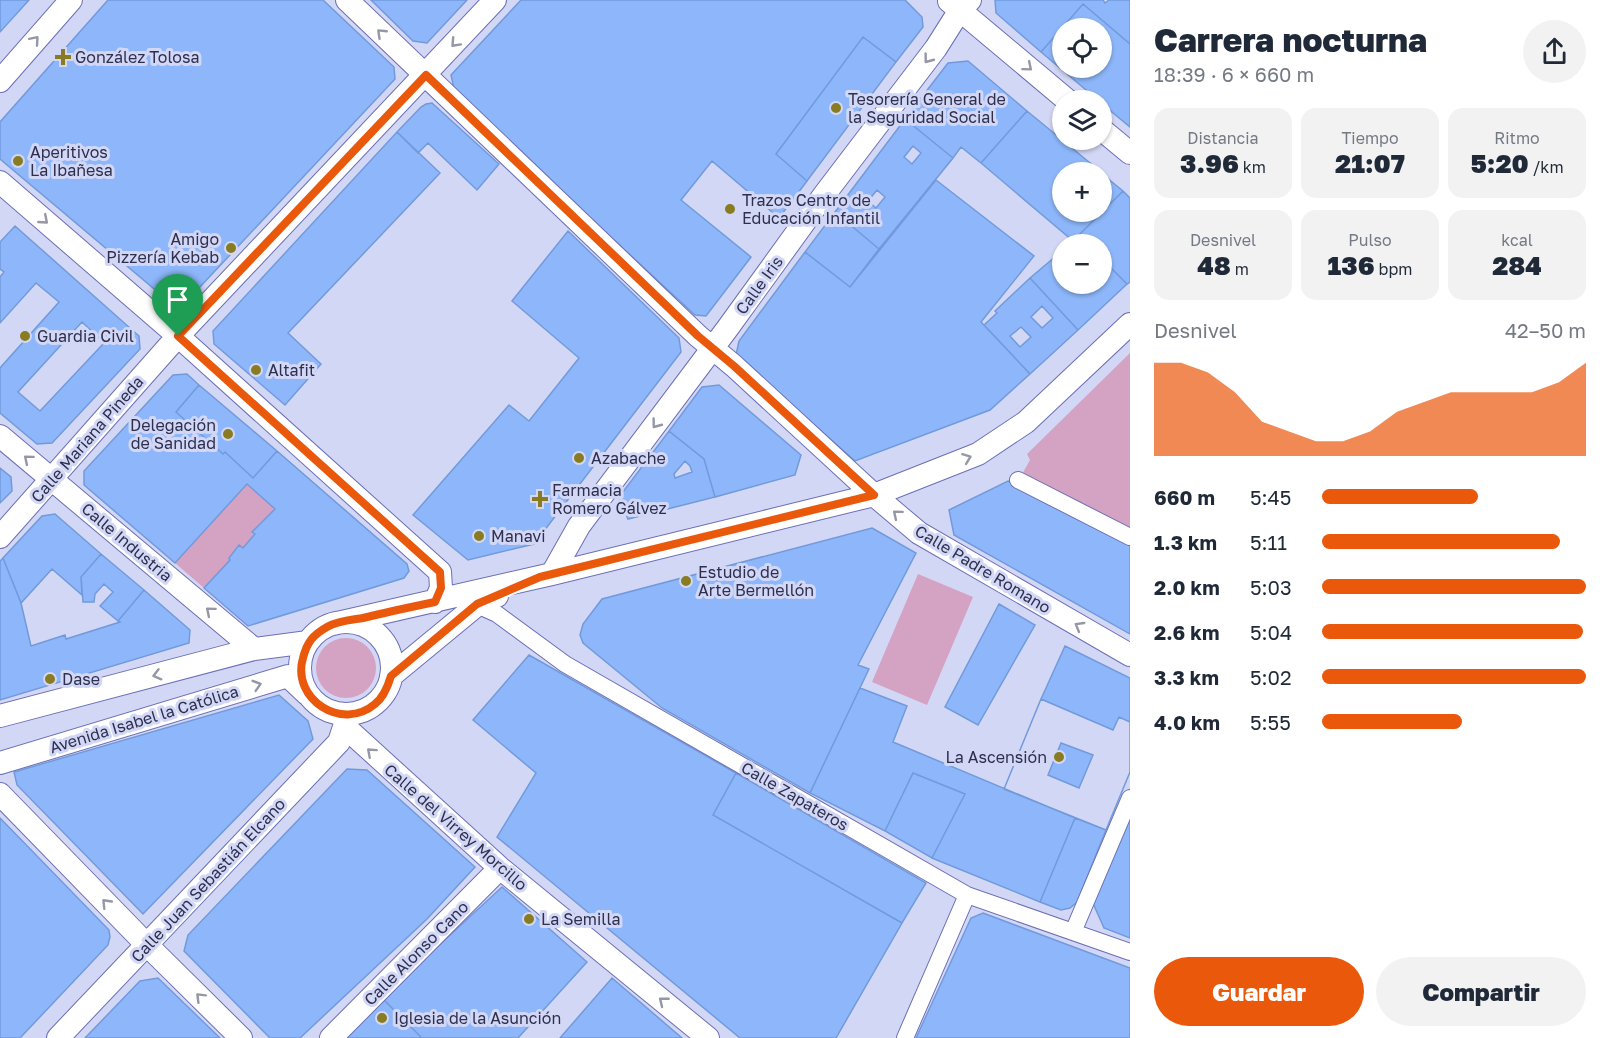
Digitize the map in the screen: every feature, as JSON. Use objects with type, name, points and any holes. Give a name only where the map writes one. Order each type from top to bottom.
[{"type":"street","points":[[0,81],[71,0]]},
{"type":"street","name":"Calle Padre Romano","points":[[347,0],[698,336],[919,533],[1130,655]]},
{"type":"street","name":"Calle Mariana Pineda","points":[[0,537],[178,336],[495,0]]},
{"type":"street","points":[[959,3],[1056,90]]},
{"type":"street","name":"Calle Iris","points":[[546,576],[579,526],[936,48],[959,3]]},
{"type":"street","points":[[1112,138],[1130,153]]},
{"type":"street","points":[[0,182],[178,336],[440,572],[441,588],[435,602]]},
{"type":"street","points":[[333,624],[349,622],[371,630],[383,641],[390,655],[391,676],[386,691],[375,704],[346,721],[318,705],[307,694],[302,683],[300,668],[308,642],[315,634],[333,624],[546,576],[874,495],[978,454],[1026,422],[1130,324]]},
{"type":"street","name":"Calle Industria","points":[[0,436],[254,649]]},
{"type":"street","points":[[1018,480],[1130,537]]},
{"type":"street","points":[[391,676],[477,604],[546,576]]},
{"type":"street","name":"Calle Zapateros","points":[[477,604],[496,614],[565,664],[967,895],[1130,952]]},
{"type":"street","points":[[0,716],[254,649],[308,642]]},
{"type":"street","name":"Avenida Isabel la Católica","points":[[0,763],[288,676],[307,694]]},
{"type":"street","name":"Calle del Virrey Morcillo","points":[[346,721],[500,868],[708,1038]]},
{"type":"street","name":"Calle Juan Sebastián Elcano","points":[[58,1038],[339,742],[346,721]]},
{"type":"street","points":[[0,794],[241,1038]]},
{"type":"street","points":[[1073,932],[1130,798]]},
{"type":"street","name":"Calle Alonso Cano","points":[[331,1038],[500,868]]},
{"type":"street","points":[[905,1038],[967,895]]},
{"type":"shaded area","points":[[1130,353],[1130,545],[1016,485],[1030,460],[1027,454]]},
{"type":"shaded area","points":[[247,484],[275,509],[253,532],[255,534],[243,548],[239,545],[229,558],[230,560],[204,588],[175,563]]},
{"type":"shaded area","points":[[918,574],[973,597],[927,705],[872,682]]},
{"type":"shaded area","points":[[346,638],[363,643],[371,651],[376,668],[371,685],[363,693],[346,698],[329,693],[321,685],[316,668],[321,651],[329,643]]},
{"type":"building","points":[[0,0],[29,0],[0,32]]},
{"type":"building","points":[[108,0],[323,0],[394,67],[395,79],[184,304],[172,304],[0,159],[0,122]]},
{"type":"building","points":[[371,0],[467,0],[427,43],[413,41]]},
{"type":"building","points":[[521,0],[905,0],[922,17],[923,27],[896,62],[863,37],[776,154],[807,181],[779,218],[712,161],[681,200],[751,257],[706,316],[695,315],[455,93],[451,75]]},
{"type":"building","points":[[995,0],[1103,0],[1105,3],[1109,0],[1130,0],[1130,44],[1112,29],[1112,18],[1099,18],[1083,4],[1071,18],[1052,18],[1052,39],[1041,52],[996,13]]},
{"type":"building","points":[[1083,4],[1099,18],[1071,18]]},
{"type":"building","points":[[1112,29],[1130,44],[1130,127],[1112,112],[1112,90],[1086,90],[1072,78],[1112,78]]},
{"type":"building","name":"Tesorería General de la Seguridad Social","points":[[863,37],[896,62],[807,181],[776,154]]},
{"type":"building","points":[[1052,39],[1052,61],[1041,52]]},
{"type":"building","points":[[968,61],[1027,111],[981,163],[961,147],[953,158],[905,119],[948,63]]},
{"type":"building","points":[[432,103],[499,164],[477,190],[428,143],[418,153],[397,132],[421,107]]},
{"type":"building","points":[[1027,111],[1052,132],[1052,150],[1074,150],[1089,162],[1052,162],[1052,222],[1092,222],[1080,234],[1065,234],[981,163]]},
{"type":"building","points":[[905,119],[953,158],[879,249],[835,212]],"holes":[[[913,146],[921,153],[912,164],[904,157]],[[877,190],[885,197],[876,208],[868,201]]]},
{"type":"building","points":[[397,132],[440,173],[288,333],[321,364],[285,405],[214,344],[213,331]]},
{"type":"building","points":[[936,180],[1034,256],[981,322],[1030,374],[990,410],[855,461],[736,355],[739,341],[805,252],[850,287]]},
{"type":"building","points":[[1112,182],[1123,191],[1112,202]]},
{"type":"building","points":[[1123,191],[1130,198],[1130,282],[1127,284],[1112,269],[1112,234],[1080,234],[1092,222],[1112,222],[1112,202]]},
{"type":"building","points":[[835,212],[879,249],[850,287],[805,252]]},
{"type":"building","points":[[15,226],[139,336],[140,349],[52,443],[37,444],[0,413],[0,368],[59,302],[36,283],[0,323],[0,277],[4,272],[0,269],[0,242]],"holes":[[[82,322],[104,343],[40,411],[18,392]]]},
{"type":"building","points":[[568,231],[679,338],[681,352],[534,544],[468,560],[413,515],[509,405],[529,421],[579,358],[512,301]]},
{"type":"building","points":[[1052,259],[1052,294],[1112,294],[1112,269],[1127,284],[1078,330],[1030,278]]},
{"type":"building","points":[[1030,278],[1078,330],[1030,374],[984,325],[997,313],[995,311]],"holes":[[[1042,306],[1053,318],[1042,328],[1031,317]],[[1021,327],[1031,337],[1020,347],[1010,336]]]},
{"type":"building","points":[[187,374],[199,385],[176,412],[253,478],[277,451],[407,564],[409,571],[404,578],[248,626],[204,588],[230,560],[229,558],[239,545],[243,548],[255,534],[252,532],[275,509],[247,484],[175,563],[84,485],[84,471],[173,375]]},
{"type":"building","name":"Delegación de Sanidad","points":[[199,385],[277,451],[253,478],[176,412]]},
{"type":"building","points":[[719,385],[801,455],[795,475],[715,497],[704,459],[669,431],[702,387]]},
{"type":"building","points":[[669,431],[704,459],[715,497],[628,519],[619,497]],"holes":[[[685,461],[692,472],[675,478],[674,474]]]},
{"type":"building","points":[[0,468],[11,477],[12,491],[0,503]]},
{"type":"building","points":[[1008,481],[1130,545],[1130,634],[954,535],[949,510]]},
{"type":"building","points":[[55,514],[101,554],[81,577],[82,595],[52,569],[21,603],[3,558],[42,516]]},
{"type":"building","points":[[872,528],[916,553],[858,665],[869,669],[810,793],[662,708],[583,643],[580,635],[583,624],[602,599]]},
{"type":"building","points":[[101,554],[144,590],[118,621],[100,606],[113,592],[104,584],[95,594],[94,602],[83,602],[81,577]]},
{"type":"building","points":[[3,558],[21,603],[31,646],[65,635],[66,639],[120,622],[118,621],[144,590],[190,630],[189,643],[0,700],[0,561]]},
{"type":"building","points":[[999,604],[1035,625],[978,725],[945,707]]},
{"type":"building","points":[[1065,646],[1130,678],[1130,722],[1119,717],[1113,730],[1041,699]]},
{"type":"building","points":[[529,655],[736,773],[713,815],[902,923],[836,1038],[740,1038],[497,837],[536,773],[473,720]]},
{"type":"building","points":[[860,688],[907,706],[893,742],[1075,818],[1040,902],[932,858],[965,794],[913,773],[885,831],[810,793]]},
{"type":"building","points":[[279,695],[308,721],[313,739],[143,914],[17,785],[14,772]]},
{"type":"building","points":[[1041,699],[1113,730],[1119,717],[1130,722],[1130,772],[1106,830],[1004,789]],"holes":[[[1061,743],[1093,755],[1079,788],[1048,775]]]},
{"type":"building","points":[[1041,699],[1113,730],[1119,717],[1130,722],[1130,772],[1106,830],[1004,789]]},
{"type":"building","points":[[347,769],[367,770],[475,867],[427,919],[300,1038],[270,1038],[184,951],[188,935]]},
{"type":"building","points":[[736,773],[926,883],[902,923],[713,815]]},
{"type":"building","points":[[913,773],[965,794],[932,858],[885,831]]},
{"type":"building","points":[[1130,811],[1130,938],[1104,928],[1092,901]]},
{"type":"building","points":[[0,818],[109,930],[110,937],[108,945],[20,1038],[0,1038]]},
{"type":"building","points":[[1075,818],[1106,830],[1077,902],[1070,908],[1061,910],[1040,902]]},
{"type":"building","points":[[502,887],[587,962],[518,1038],[422,1038],[382,998]]},
{"type":"building","points":[[983,913],[1130,968],[1130,1038],[916,1038],[971,918]]},
{"type":"building","points":[[158,978],[220,1038],[85,1038],[140,981]]},
{"type":"building","points":[[612,978],[682,1038],[560,1038]]},
{"type":"building","name":"Iglesia de la Asunción","points":[[382,998],[422,1038],[343,1038]]},
{"type":"place","name":"González Tolosa","points":[[63,57]]},
{"type":"place","name":"Tesorería General de la Seguridad Social","points":[[836,108]]},
{"type":"place","name":"Aperitivos La Ibañesa","points":[[18,161]]},
{"type":"place","name":"Trazos Centro de Educación Infantil","points":[[730,209]]},
{"type":"place","name":"Amigo Pizzería Kebab","points":[[231,248]]},
{"type":"place","name":"Guardia Civil","points":[[25,336]]},
{"type":"place","name":"Altafit","points":[[256,370]]},
{"type":"place","name":"Delegación de Sanidad","points":[[228,434]]},
{"type":"place","name":"Azabache","points":[[579,458]]},
{"type":"place","name":"Farmacia Romero Gálvez","points":[[540,499]]},
{"type":"place","name":"Manavi","points":[[479,536]]},
{"type":"place","name":"Estudio de Arte Bermellón","points":[[686,581]]},
{"type":"place","name":"Dase","points":[[50,679]]},
{"type":"place","name":"La Ascensión","points":[[1059,757]]},
{"type":"place","name":"La Semilla","points":[[529,919]]},
{"type":"place","name":"Iglesia de la Asunción","points":[[382,1018]]},
{"type":"route","points":[[426,75],[698,336],[734,366],[874,495],[540,577],[477,604],[391,676],[386,691],[375,704],[361,712],[348,715],[337,714],[318,705],[307,694],[302,683],[300,668],[308,642],[315,634],[333,624],[435,602],[441,588],[440,572],[178,336],[426,75]]}]
